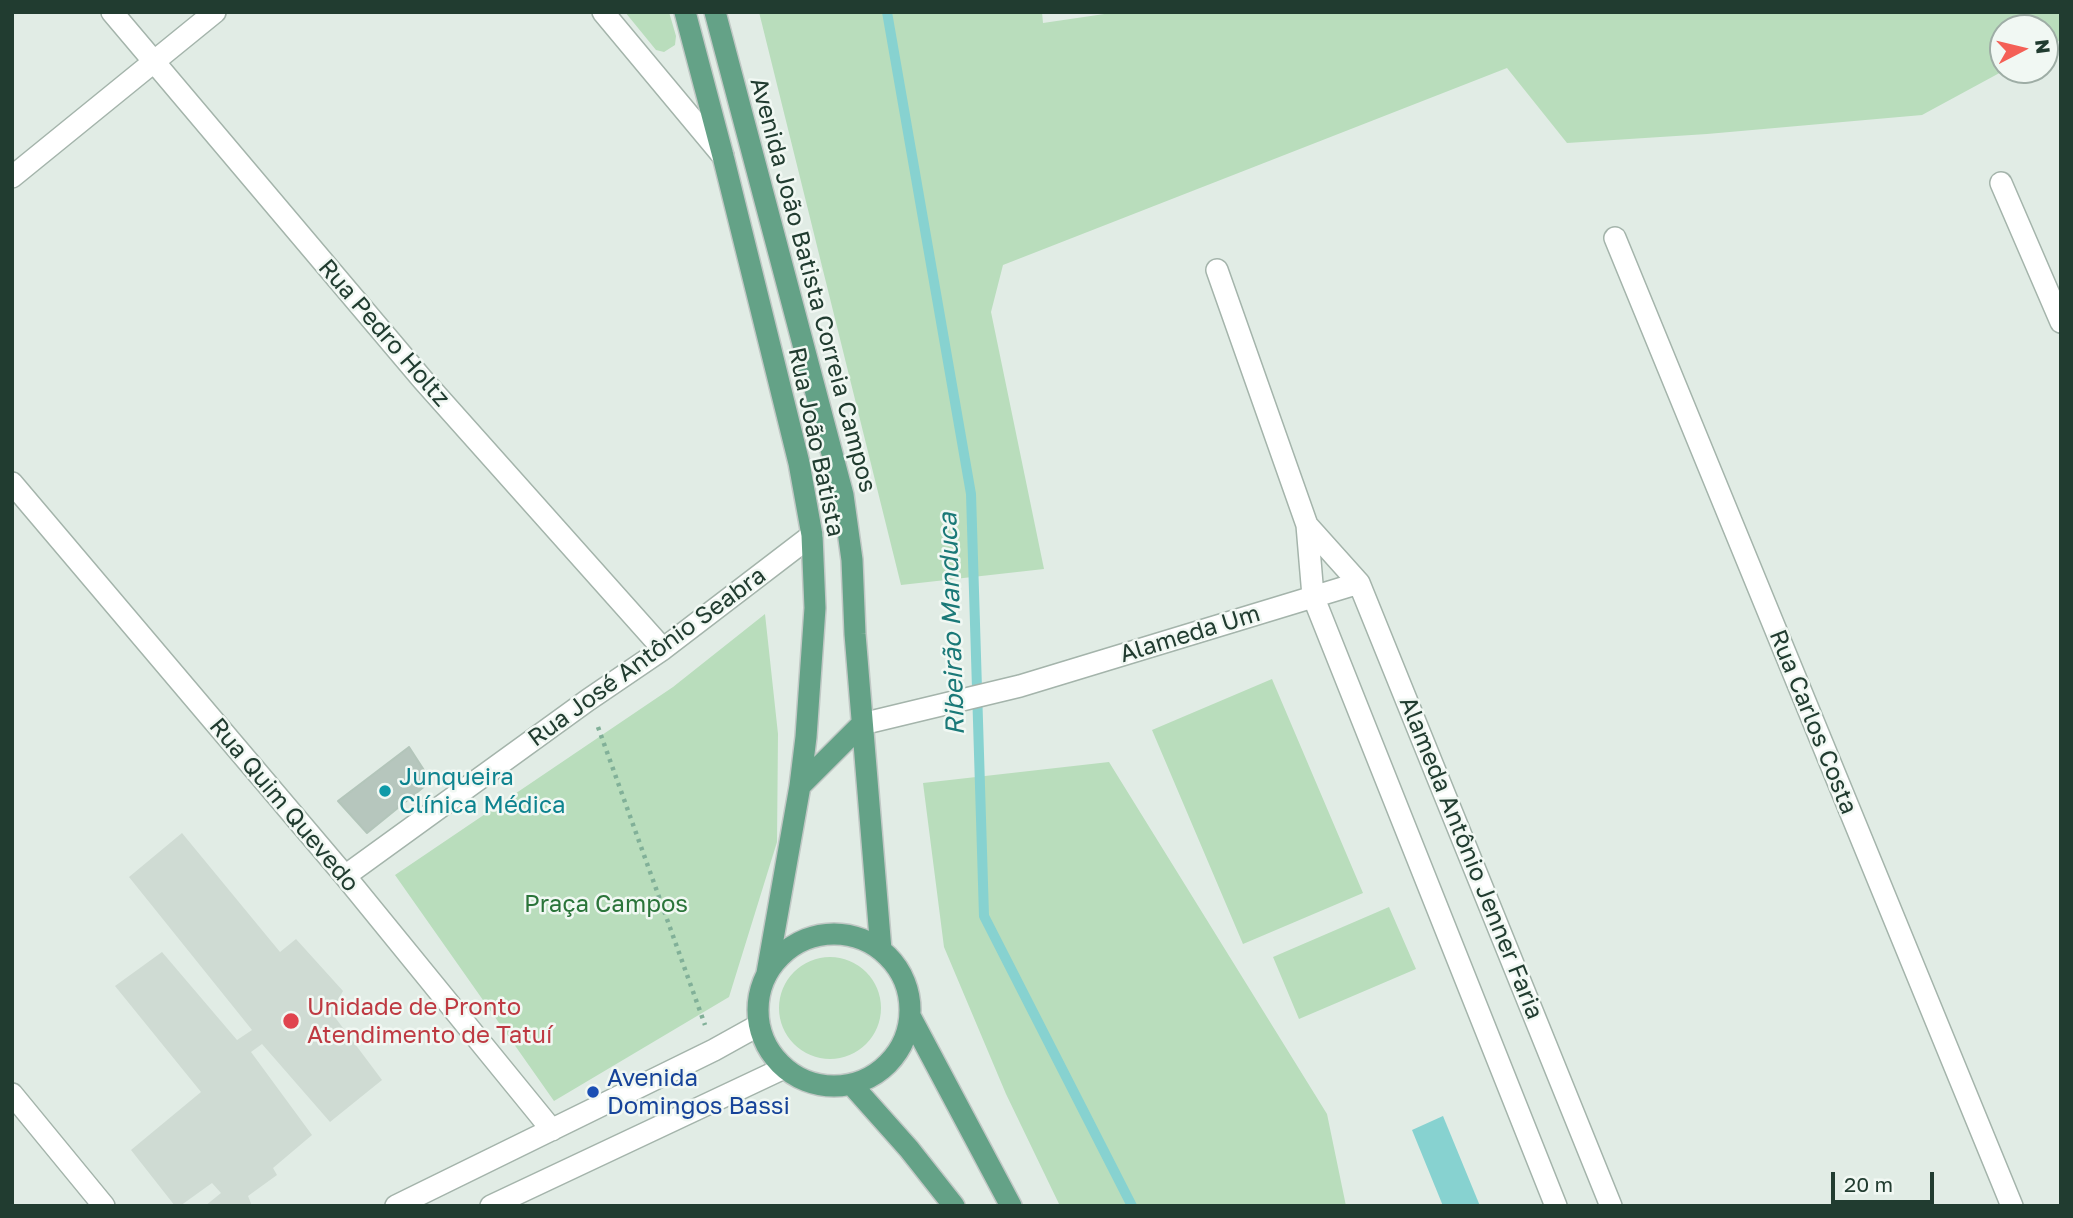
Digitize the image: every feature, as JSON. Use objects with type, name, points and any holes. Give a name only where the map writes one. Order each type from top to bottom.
[{"type":"main road","name":"Rua João Batista","points":[[685,12],[799,463],[812,535],[815,608],[800,786],[768,973]]},
{"type":"main road","name":"Avenida João Batista Correia Campos","points":[[715,12],[843,495],[852,560],[862,724],[881,950]]},
{"type":"main road","points":[[800,786],[862,724]]},
{"type":"main road","points":[[832,933],[858,937],[881,950],[899,969],[909,991],[910,1016],[905,1039],[893,1059],[875,1076],[852,1085],[828,1087],[805,1081],[784,1068],[769,1049],[760,1025],[759,999],[768,973],[784,953],[806,939],[832,933]]},
{"type":"main road","points":[[910,1016],[1011,1206]]},
{"type":"main road","points":[[852,1085],[909,1149],[954,1206]]},
{"type":"street","name":"Rua Pedro Holtz","points":[[112,12],[423,380],[663,649]]},
{"type":"street","points":[[12,177],[215,12]]},
{"type":"street","points":[[603,12],[723,156]]},
{"type":"street","points":[[2001,183],[2061,322]]},
{"type":"street","name":"Rua Carlos Costa","points":[[1615,238],[2012,1206]]},
{"type":"street","name":"Alameda Antônio Jenner Faria","points":[[1217,270],[1307,525],[1313,596],[1556,1206]]},
{"type":"street","name":"Rua Quim Quevedo","points":[[12,483],[345,876],[552,1130]]},
{"type":"street","name":"Alameda Antônio Jenner Faria","points":[[1307,525],[1359,583],[1611,1206]]},
{"type":"street","name":"Rua José Antônio Seabra","points":[[345,876],[663,649],[812,535]]},
{"type":"street","name":"Alameda Um","points":[[862,724],[1020,686],[1359,583]]},
{"type":"street","points":[[396,1206],[760,1025]]},
{"type":"street","points":[[491,1206],[784,1068]]},
{"type":"street","points":[[12,1094],[104,1206]]},
{"type":"path","points":[[588,700],[714,1050]]},
{"type":"shaded area","name":"Unidade de Pronto Atendimento de Tatuí","points":[[182,833],[280,952],[296,939],[343,991],[331,1012],[382,1080],[330,1122],[262,1044],[251,1052],[312,1135],[273,1168],[277,1175],[248,1196],[252,1206],[205,1206],[221,1193],[212,1183],[180,1206],[175,1206],[131,1150],[201,1092],[115,986],[162,952],[237,1040],[252,1030],[129,877]]},
{"type":"green space","points":[[625,12],[669,12],[676,36],[675,45],[664,52],[656,50]]},
{"type":"green space","points":[[759,12],[1042,12],[1043,23],[1118,12],[2061,12],[2059,41],[2059,14],[1989,14],[1989,79],[1922,115],[1567,143],[1507,68],[1003,265],[991,312],[1044,569],[901,585]]},
{"type":"green space","name":"Praça Campos","points":[[765,614],[778,734],[777,842],[729,997],[554,1101],[395,875],[673,687]]},
{"type":"green space","points":[[1272,679],[1363,893],[1243,944],[1152,730]]},
{"type":"green space","points":[[1109,762],[1327,1114],[1346,1206],[1060,1206],[1006,1094],[944,947],[923,783]]},
{"type":"green space","points":[[1389,907],[1416,969],[1299,1019],[1273,957]]},
{"type":"green space","points":[[830,957],[849,961],[866,972],[877,989],[881,1008],[877,1027],[866,1044],[849,1055],[830,1059],[811,1055],[794,1044],[783,1027],[779,1008],[783,989],[794,972],[811,961]]},
{"type":"water","points":[[1443,1116],[1480,1206],[1443,1206],[1412,1130]]},
{"type":"building","name":"Junqueira Clínica Médica","points":[[409,747],[431,781],[367,833],[338,801]]},
{"type":"waterway","name":"Ribeirão Manduca","points":[[887,12],[971,494],[984,916],[1132,1206]]},
{"type":"place","name":"Junqueira Clínica Médica","points":[[385,791]]},
{"type":"place","name":"Unidade de Pronto Atendimento de Tatuí","points":[[291,1021]]},
{"type":"place","name":"Avenida Domingos Bassi","points":[[593,1092]]}]
